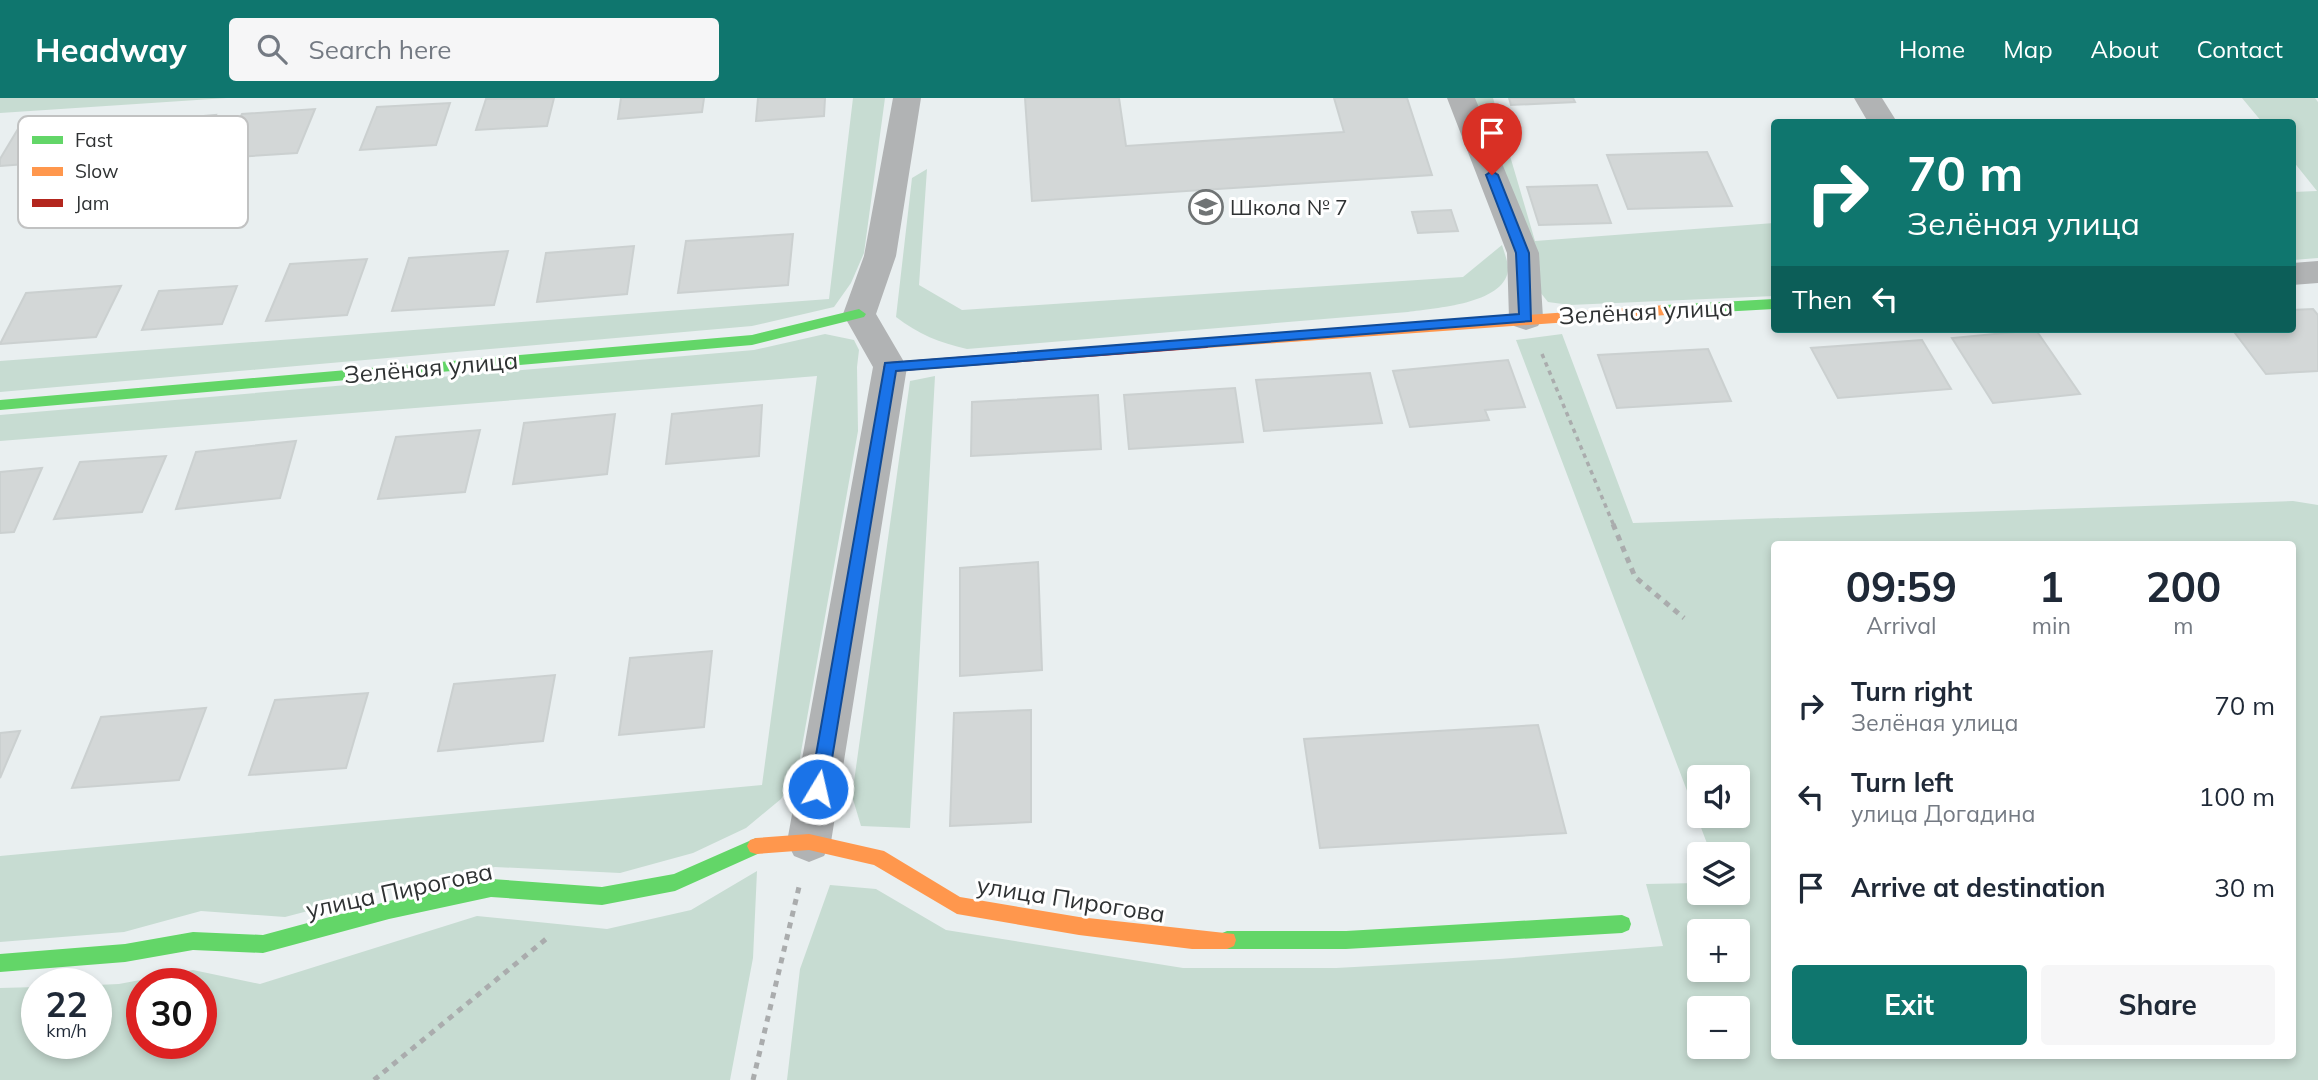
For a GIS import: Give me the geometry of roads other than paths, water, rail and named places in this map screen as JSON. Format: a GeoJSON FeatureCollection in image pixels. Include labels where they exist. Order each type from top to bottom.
{"type":"FeatureCollection","features":[{"type":"Feature","properties":{"kind":"street"},"geometry":{"type":"LineString","coordinates":[[810,842],[890,367],[859,314],[880,256],[908,98]]}},
{"type":"Feature","properties":{"kind":"street"},"geometry":{"type":"LineString","coordinates":[[1461,98],[1523,253],[1526,318]]}},
{"type":"Feature","properties":{"kind":"street"},"geometry":{"type":"LineString","coordinates":[[1868,98],[1880,119]]}},
{"type":"Feature","properties":{"kind":"street"},"geometry":{"type":"LineString","coordinates":[[2296,274],[2318,272]]}},
{"type":"Feature","properties":{"kind":"street","name":"Зелёная улица"},"geometry":{"type":"LineString","coordinates":[[890,367],[1526,318],[1771,304]]}},
{"type":"Feature","properties":{"kind":"street","name":"Зелёная улица"},"geometry":{"type":"LineString","coordinates":[[0,405],[752,340],[859,314]]}},
{"type":"Feature","properties":{"kind":"street","name":"улица Пирогова"},"geometry":{"type":"LineString","coordinates":[[0,963],[125,953],[193,941],[263,944],[389,910],[491,888],[602,896],[675,882],[761,844],[810,842],[878,857],[957,905],[1079,926],[1192,940],[1346,940],[1622,923]]}},
{"type":"Feature","properties":{"kind":"place","name":"Школа № 7"},"geometry":{"type":"Point","coordinates":[1206,207]}}]}
